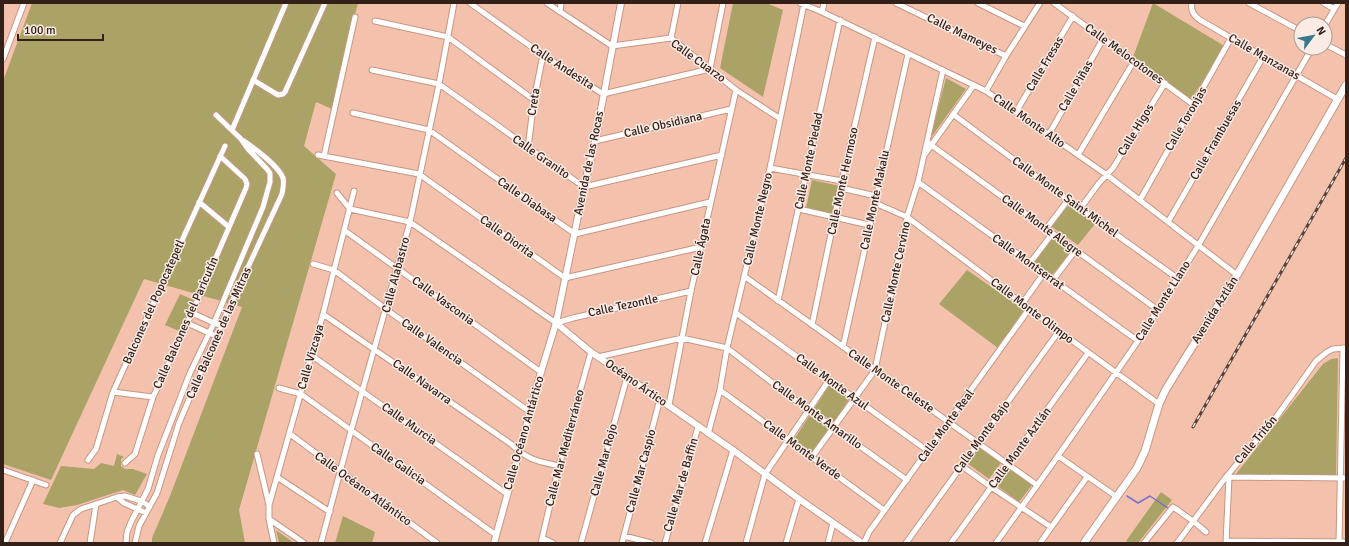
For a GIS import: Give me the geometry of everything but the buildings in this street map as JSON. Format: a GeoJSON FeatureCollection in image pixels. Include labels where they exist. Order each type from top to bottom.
{"type":"FeatureCollection","features":[{"type":"Feature","properties":{"kind":"main road","name":"Avenida Aztlán"},"geometry":{"type":"LineString","coordinates":[[1086,543],[1090,535],[1132,477],[1142,460],[1159,404],[1170,382],[1237,275],[1346,85]]}},
{"type":"Feature","properties":{"kind":"street"},"geometry":{"type":"LineString","coordinates":[[3,59],[24,3]]}},
{"type":"Feature","properties":{"kind":"street"},"geometry":{"type":"LineString","coordinates":[[232,130],[286,3]]}},
{"type":"Feature","properties":{"kind":"street"},"geometry":{"type":"LineString","coordinates":[[253,80],[278,95],[285,92],[325,3]]}},
{"type":"Feature","properties":{"kind":"street","name":"Calle Alabastro"},"geometry":{"type":"LineString","coordinates":[[321,543],[410,222],[419,174],[430,130],[454,3]]}},
{"type":"Feature","properties":{"kind":"street","name":"Calle Andesita"},"geometry":{"type":"LineString","coordinates":[[470,3],[543,55],[603,94],[710,69]]}},
{"type":"Feature","properties":{"kind":"street"},"geometry":{"type":"LineString","coordinates":[[547,3],[612,46]]}},
{"type":"Feature","properties":{"kind":"street"},"geometry":{"type":"LineString","coordinates":[[560,12],[561,3]]}},
{"type":"Feature","properties":{"kind":"street","name":"Avenida de las Rocas"},"geometry":{"type":"LineString","coordinates":[[556,323],[595,141],[621,3]]}},
{"type":"Feature","properties":{"kind":"street"},"geometry":{"type":"LineString","coordinates":[[672,38],[678,3]]}},
{"type":"Feature","properties":{"kind":"street"},"geometry":{"type":"LineString","coordinates":[[710,69],[723,3]]}},
{"type":"Feature","properties":{"kind":"street"},"geometry":{"type":"LineString","coordinates":[[822,12],[824,3]]}},
{"type":"Feature","properties":{"kind":"street","name":"Calle Mameyes"},"geometry":{"type":"LineString","coordinates":[[896,3],[1006,56]]}},
{"type":"Feature","properties":{"kind":"street"},"geometry":{"type":"LineString","coordinates":[[978,3],[1024,26]]}},
{"type":"Feature","properties":{"kind":"street"},"geometry":{"type":"LineString","coordinates":[[986,91],[1024,26],[1040,3]]}},
{"type":"Feature","properties":{"kind":"street","name":"Calle Melocotones"},"geometry":{"type":"LineString","coordinates":[[1054,3],[1194,106]]}},
{"type":"Feature","properties":{"kind":"street","name":"Calle Manzanas"},"geometry":{"type":"LineString","coordinates":[[1192,3],[1192,12],[1200,20],[1295,76],[1338,99]]}},
{"type":"Feature","properties":{"kind":"street"},"geometry":{"type":"LineString","coordinates":[[1249,3],[1293,27]]}},
{"type":"Feature","properties":{"kind":"street"},"geometry":{"type":"LineString","coordinates":[[1324,3],[1334,9]]}},
{"type":"Feature","properties":{"kind":"street"},"geometry":{"type":"LineString","coordinates":[[1330,16],[1338,3]]}},
{"type":"Feature","properties":{"kind":"street","name":"Calle Monte Alto"},"geometry":{"type":"LineString","coordinates":[[802,4],[840,20],[986,91],[1049,134],[1140,200],[1237,275]]}},
{"type":"Feature","properties":{"kind":"street","name":"Calle Monte Negro"},"geometry":{"type":"LineString","coordinates":[[708,434],[720,390],[727,348],[770,168],[802,4]]}},
{"type":"Feature","properties":{"kind":"street","name":"Calle Fresas"},"geometry":{"type":"LineString","coordinates":[[1016,112],[1073,16]]}},
{"type":"Feature","properties":{"kind":"street"},"geometry":{"type":"LineString","coordinates":[[324,156],[355,17]]}},
{"type":"Feature","properties":{"kind":"street","name":"Calle Monte Piedad"},"geometry":{"type":"LineString","coordinates":[[778,301],[840,20]]}},
{"type":"Feature","properties":{"kind":"street"},"geometry":{"type":"LineString","coordinates":[[375,21],[448,37],[534,100]]}},
{"type":"Feature","properties":{"kind":"street","name":"Calle Monte Hermoso"},"geometry":{"type":"LineString","coordinates":[[812,325],[842,181],[875,37]]}},
{"type":"Feature","properties":{"kind":"street","name":"Calle Cuarzo"},"geometry":{"type":"LineString","coordinates":[[612,46],[672,38],[736,90],[780,118]]}},
{"type":"Feature","properties":{"kind":"street","name":"Calle Piñas"},"geometry":{"type":"LineString","coordinates":[[1049,134],[1103,38]]}},
{"type":"Feature","properties":{"kind":"street","name":"Calle Toronjas"},"geometry":{"type":"LineString","coordinates":[[1140,200],[1231,38]]}},
{"type":"Feature","properties":{"kind":"street"},"geometry":{"type":"LineString","coordinates":[[1333,48],[1346,55]]}},
{"type":"Feature","properties":{"kind":"street","name":"Calle Monte Makalu"},"geometry":{"type":"LineString","coordinates":[[843,347],[908,54]]}},
{"type":"Feature","properties":{"kind":"street","name":"Creta"},"geometry":{"type":"LineString","coordinates":[[528,148],[534,100],[543,55]]}},
{"type":"Feature","properties":{"kind":"street","name":"Calle Monte Llano"},"geometry":{"type":"LineString","coordinates":[[996,543],[1117,373],[1158,310],[1198,246],[1307,56]]}},
{"type":"Feature","properties":{"kind":"street","name":"Calle Frambuesas"},"geometry":{"type":"LineString","coordinates":[[1168,222],[1263,57]]}},
{"type":"Feature","properties":{"kind":"street"},"geometry":{"type":"LineString","coordinates":[[1078,155],[1134,61]]}},
{"type":"Feature","properties":{"kind":"street","name":"Calle Granito"},"geometry":{"type":"LineString","coordinates":[[372,70],[439,84],[584,187]]}},
{"type":"Feature","properties":{"kind":"street","name":"Calle Monte Cervino"},"geometry":{"type":"LineString","coordinates":[[812,458],[833,426],[875,370],[942,70]]}},
{"type":"Feature","properties":{"kind":"street","name":"Calle Higos"},"geometry":{"type":"LineString","coordinates":[[1107,176],[1164,83]]}},
{"type":"Feature","properties":{"kind":"street"},"geometry":{"type":"LineString","coordinates":[[924,156],[974,85]]}},
{"type":"Feature","properties":{"kind":"street","name":"Calle Ágata"},"geometry":{"type":"LineString","coordinates":[[669,405],[691,291],[736,90]]}},
{"type":"Feature","properties":{"kind":"street","name":"Calle Obsidiana"},"geometry":{"type":"LineString","coordinates":[[595,141],[731,109]]}},
{"type":"Feature","properties":{"kind":"street","name":"Calle Diabasa"},"geometry":{"type":"LineString","coordinates":[[353,113],[430,130],[575,234]]}},
{"type":"Feature","properties":{"kind":"street","name":"Calle Balcones de las Mitras"},"geometry":{"type":"LineString","coordinates":[[126,543],[127,532],[137,508],[148,489],[158,455],[190,373],[214,323],[265,202],[270,182],[270,173],[267,169],[248,149],[241,139],[216,115]]}},
{"type":"Feature","properties":{"kind":"street","name":"Calle Monte Saint Michel"},"geometry":{"type":"LineString","coordinates":[[954,115],[1080,209],[1177,278]]}},
{"type":"Feature","properties":{"kind":"street","name":"Calle Balcones de las Mitras"},"geometry":{"type":"LineString","coordinates":[[135,543],[139,526],[157,493],[179,423],[216,336],[279,202],[283,189],[283,178],[275,167],[252,146],[241,139]]}},
{"type":"Feature","properties":{"kind":"street","name":"Calle Monte Alegre"},"geometry":{"type":"LineString","coordinates":[[927,142],[1158,310]]}},
{"type":"Feature","properties":{"kind":"street","name":"Balcones del Popocatepetl"},"geometry":{"type":"LineString","coordinates":[[88,460],[96,450],[113,392],[224,146]]}},
{"type":"Feature","properties":{"kind":"street","name":"Calle Diorita"},"geometry":{"type":"LineString","coordinates":[[318,155],[419,174],[565,278]]}},
{"type":"Feature","properties":{"kind":"street"},"geometry":{"type":"LineString","coordinates":[[584,187],[722,155]]}},
{"type":"Feature","properties":{"kind":"street","name":"Calle Balcones del Paricutín"},"geometry":{"type":"LineString","coordinates":[[125,463],[135,454],[153,397],[192,313],[246,188],[247,182],[220,156]]}},
{"type":"Feature","properties":{"kind":"street"},"geometry":{"type":"LineString","coordinates":[[770,168],[842,181]]}},
{"type":"Feature","properties":{"kind":"street"},"geometry":{"type":"LineString","coordinates":[[1080,209],[1099,183],[1107,176]]}},
{"type":"Feature","properties":{"kind":"street","name":"Calle Montserrat"},"geometry":{"type":"LineString","coordinates":[[918,182],[1138,341]]}},
{"type":"Feature","properties":{"kind":"street"},"geometry":{"type":"LineString","coordinates":[[841,188],[876,196]]}},
{"type":"Feature","properties":{"kind":"street","name":"Calle Vizcaya"},"geometry":{"type":"LineString","coordinates":[[269,505],[323,314],[354,191]]}},
{"type":"Feature","properties":{"kind":"street"},"geometry":{"type":"LineString","coordinates":[[337,193],[350,209],[410,222]]}},
{"type":"Feature","properties":{"kind":"street"},"geometry":{"type":"LineString","coordinates":[[1046,229],[1068,200]]}},
{"type":"Feature","properties":{"kind":"street"},"geometry":{"type":"LineString","coordinates":[[199,202],[229,227]]}},
{"type":"Feature","properties":{"kind":"street"},"geometry":{"type":"LineString","coordinates":[[575,234],[710,202]]}},
{"type":"Feature","properties":{"kind":"street","name":"Calle Monte Olimpo"},"geometry":{"type":"LineString","coordinates":[[874,203],[908,217],[1022,304],[1159,404]]}},
{"type":"Feature","properties":{"kind":"street"},"geometry":{"type":"LineString","coordinates":[[799,209],[870,226]]}},
{"type":"Feature","properties":{"kind":"street","name":"Océano Ártico"},"geometry":{"type":"LineString","coordinates":[[410,222],[556,323],[591,352],[669,405],[799,499],[863,543]]}},
{"type":"Feature","properties":{"kind":"street","name":"Calle Vasconia"},"geometry":{"type":"LineString","coordinates":[[344,230],[541,372]]}},
{"type":"Feature","properties":{"kind":"street"},"geometry":{"type":"LineString","coordinates":[[1030,263],[1052,234]]}},
{"type":"Feature","properties":{"kind":"street"},"geometry":{"type":"LineString","coordinates":[[565,278],[701,247]]}},
{"type":"Feature","properties":{"kind":"street"},"geometry":{"type":"LineString","coordinates":[[1053,280],[1075,251]]}},
{"type":"Feature","properties":{"kind":"street"},"geometry":{"type":"LineString","coordinates":[[313,264],[334,270]]}},
{"type":"Feature","properties":{"kind":"street","name":"Calle Valencia"},"geometry":{"type":"LineString","coordinates":[[334,270],[386,310],[530,412]]}},
{"type":"Feature","properties":{"kind":"street"},"geometry":{"type":"LineString","coordinates":[[1022,304],[1044,273]]}},
{"type":"Feature","properties":{"kind":"street","name":"Calle Monte Celeste"},"geometry":{"type":"LineString","coordinates":[[744,276],[1037,485]]}},
{"type":"Feature","properties":{"kind":"street","name":"Calle Tezontle"},"geometry":{"type":"LineString","coordinates":[[556,323],[691,291]]}},
{"type":"Feature","properties":{"kind":"street","name":"Calle Monte Real"},"geometry":{"type":"LineString","coordinates":[[863,543],[884,510],[1029,309]]}},
{"type":"Feature","properties":{"kind":"street"},"geometry":{"type":"LineString","coordinates":[[192,313],[221,326]]}},
{"type":"Feature","properties":{"kind":"street","name":"Calle Monte Azul"},"geometry":{"type":"LineString","coordinates":[[736,313],[928,451]]}},
{"type":"Feature","properties":{"kind":"street","name":"Calle Navarra"},"geometry":{"type":"LineString","coordinates":[[323,314],[511,444],[519,452],[531,459],[559,466]]}},
{"type":"Feature","properties":{"kind":"street","name":"Calle Océano Antártico"},"geometry":{"type":"LineString","coordinates":[[494,543],[556,323]]}},
{"type":"Feature","properties":{"kind":"street"},"geometry":{"type":"LineString","coordinates":[[187,324],[216,336]]}},
{"type":"Feature","properties":{"kind":"street","name":"Calle Monte Bajo"},"geometry":{"type":"LineString","coordinates":[[906,543],[1059,331]]}},
{"type":"Feature","properties":{"kind":"street"},"geometry":{"type":"LineString","coordinates":[[598,356],[682,338],[727,348]]}},
{"type":"Feature","properties":{"kind":"street","name":"Calle Monte Amarillo"},"geometry":{"type":"LineString","coordinates":[[727,348],[809,410],[907,480]]}},
{"type":"Feature","properties":{"kind":"street"},"geometry":{"type":"LineString","coordinates":[[1339,543],[1340,478],[1344,415],[1344,348]]}},
{"type":"Feature","properties":{"kind":"street","name":"Calle Tritón"},"geometry":{"type":"LineString","coordinates":[[1177,543],[1277,416],[1316,361],[1333,349],[1344,348]]}},
{"type":"Feature","properties":{"kind":"street","name":"Calle Mar Mediterráneo"},"geometry":{"type":"LineString","coordinates":[[542,540],[559,466],[591,352]]}},
{"type":"Feature","properties":{"kind":"street","name":"Calle Monte Aztlán"},"geometry":{"type":"LineString","coordinates":[[951,543],[1088,353]]}},
{"type":"Feature","properties":{"kind":"street","name":"Calle Murcia"},"geometry":{"type":"LineString","coordinates":[[311,355],[507,494]]}},
{"type":"Feature","properties":{"kind":"street"},"geometry":{"type":"LineString","coordinates":[[190,373],[199,377]]}},
{"type":"Feature","properties":{"kind":"street","name":"Calle Mar Rojo"},"geometry":{"type":"LineString","coordinates":[[581,543],[627,377]]}},
{"type":"Feature","properties":{"kind":"street"},"geometry":{"type":"LineString","coordinates":[[746,543],[765,474],[829,380]]}},
{"type":"Feature","properties":{"kind":"street"},"geometry":{"type":"LineString","coordinates":[[279,388],[300,394]]}},
{"type":"Feature","properties":{"kind":"street","name":"Calle Monte Verde"},"geometry":{"type":"LineString","coordinates":[[720,390],[884,510]]}},
{"type":"Feature","properties":{"kind":"street"},"geometry":{"type":"LineString","coordinates":[[113,392],[153,397]]}},
{"type":"Feature","properties":{"kind":"street","name":"Calle Galicia"},"geometry":{"type":"LineString","coordinates":[[300,394],[496,535]]}},
{"type":"Feature","properties":{"kind":"street","name":"Calle Mar Caspio"},"geometry":{"type":"LineString","coordinates":[[622,543],[660,399]]}},
{"type":"Feature","properties":{"kind":"street","name":"Calle Mar de Baffin"},"geometry":{"type":"LineString","coordinates":[[665,543],[698,427]]}},
{"type":"Feature","properties":{"kind":"street","name":"Calle Océano Atlántico"},"geometry":{"type":"LineString","coordinates":[[290,434],[437,543]]}},
{"type":"Feature","properties":{"kind":"street"},"geometry":{"type":"LineString","coordinates":[[705,543],[733,450]]}},
{"type":"Feature","properties":{"kind":"street"},"geometry":{"type":"LineString","coordinates":[[257,454],[269,505],[269,519],[274,543]]}},
{"type":"Feature","properties":{"kind":"street"},"geometry":{"type":"LineString","coordinates":[[1058,456],[1118,497]]}},
{"type":"Feature","properties":{"kind":"street"},"geometry":{"type":"LineString","coordinates":[[962,466],[1051,527]]}},
{"type":"Feature","properties":{"kind":"street"},"geometry":{"type":"LineString","coordinates":[[3,470],[46,484]]}},
{"type":"Feature","properties":{"kind":"street"},"geometry":{"type":"LineString","coordinates":[[277,477],[330,512]]}},
{"type":"Feature","properties":{"kind":"street"},"geometry":{"type":"LineString","coordinates":[[1040,543],[1087,477]]}},
{"type":"Feature","properties":{"kind":"street"},"geometry":{"type":"LineString","coordinates":[[1346,478],[1228,477],[1226,542],[1346,542]]}},
{"type":"Feature","properties":{"kind":"street"},"geometry":{"type":"LineString","coordinates":[[5,543],[33,480]]}},
{"type":"Feature","properties":{"kind":"street"},"geometry":{"type":"LineString","coordinates":[[148,489],[157,493]]}},
{"type":"Feature","properties":{"kind":"street"},"geometry":{"type":"LineString","coordinates":[[60,543],[73,515],[80,509],[117,497],[125,496],[141,501],[149,506]]}},
{"type":"Feature","properties":{"kind":"street"},"geometry":{"type":"LineString","coordinates":[[117,497],[124,503],[146,513]]}},
{"type":"Feature","properties":{"kind":"street"},"geometry":{"type":"LineString","coordinates":[[786,543],[799,499]]}},
{"type":"Feature","properties":{"kind":"street"},"geometry":{"type":"LineString","coordinates":[[90,543],[96,504]]}},
{"type":"Feature","properties":{"kind":"street"},"geometry":{"type":"LineString","coordinates":[[1144,543],[1173,507],[1206,532]]}},
{"type":"Feature","properties":{"kind":"street"},"geometry":{"type":"LineString","coordinates":[[269,519],[304,543]]}},
{"type":"Feature","properties":{"kind":"street"},"geometry":{"type":"LineString","coordinates":[[828,543],[833,523]]}},
{"type":"Feature","properties":{"kind":"street"},"geometry":{"type":"LineString","coordinates":[[624,536],[651,543]]}},
{"type":"Feature","properties":{"kind":"street"},"geometry":{"type":"LineString","coordinates":[[542,540],[553,543]]}},
{"type":"Feature","properties":{"kind":"shaded area"},"geometry":{"type":"Polygon","coordinates":[[[32,3],[358,3],[332,109],[316,102],[304,146],[336,174],[239,510],[245,543],[152,543],[152,538],[170,496],[242,307],[144,279],[51,480],[3,464],[3,81],[32,3]]]}},
{"type":"Feature","properties":{"kind":"shaded area"},"geometry":{"type":"Polygon","coordinates":[[[733,3],[766,3],[783,10],[763,97],[720,68],[733,3]]]}},
{"type":"Feature","properties":{"kind":"shaded area"},"geometry":{"type":"Polygon","coordinates":[[[1153,3],[1226,47],[1191,99],[1133,57],[1153,3]]]}},
{"type":"Feature","properties":{"kind":"shaded area"},"geometry":{"type":"Polygon","coordinates":[[[946,78],[966,89],[930,139],[946,78]]]}},
{"type":"Feature","properties":{"kind":"shaded area"},"geometry":{"type":"Polygon","coordinates":[[[812,180],[840,186],[834,214],[806,208],[812,180]]]}},
{"type":"Feature","properties":{"kind":"shaded area"},"geometry":{"type":"Polygon","coordinates":[[[1069,204],[1095,224],[1078,245],[1052,227],[1069,204]]]}},
{"type":"Feature","properties":{"kind":"shaded area"},"geometry":{"type":"Polygon","coordinates":[[[1052,238],[1071,252],[1052,275],[1034,262],[1052,238]]]}},
{"type":"Feature","properties":{"kind":"shaded area"},"geometry":{"type":"Polygon","coordinates":[[[967,270],[1024,310],[998,348],[939,304],[967,270]]]}},
{"type":"Feature","properties":{"kind":"shaded area"},"geometry":{"type":"Polygon","coordinates":[[[180,294],[194,300],[179,331],[165,325],[180,294]]]}},
{"type":"Feature","properties":{"kind":"shaded area"},"geometry":{"type":"Polygon","coordinates":[[[1338,358],[1336,476],[1236,474],[1323,364],[1331,359],[1338,358]]]}},
{"type":"Feature","properties":{"kind":"shaded area"},"geometry":{"type":"Polygon","coordinates":[[[830,384],[850,398],[834,422],[814,409],[830,384]]]}},
{"type":"Feature","properties":{"kind":"shaded area"},"geometry":{"type":"Polygon","coordinates":[[[810,415],[830,430],[813,454],[793,441],[810,415]]]}},
{"type":"Feature","properties":{"kind":"shaded area"},"geometry":{"type":"Polygon","coordinates":[[[979,447],[1001,463],[989,479],[967,463],[979,447]]]}},
{"type":"Feature","properties":{"kind":"shaded area"},"geometry":{"type":"Polygon","coordinates":[[[117,454],[124,457],[121,459],[121,466],[125,469],[133,469],[147,474],[135,495],[123,490],[77,505],[59,508],[43,504],[61,466],[94,469],[101,463],[114,466],[117,454]]]}},
{"type":"Feature","properties":{"kind":"shaded area"},"geometry":{"type":"Polygon","coordinates":[[[1009,468],[1032,485],[1019,502],[996,485],[1009,468]]]}},
{"type":"Feature","properties":{"kind":"shaded area"},"geometry":{"type":"Polygon","coordinates":[[[1161,492],[1172,500],[1138,543],[1129,543],[1126,541],[1161,492]]]}},
{"type":"Feature","properties":{"kind":"shaded area"},"geometry":{"type":"Polygon","coordinates":[[[343,516],[375,532],[372,543],[335,543],[343,516]]]}},
{"type":"Feature","properties":{"kind":"shaded area"},"geometry":{"type":"Polygon","coordinates":[[[276,530],[294,543],[279,543],[276,530]]]}},
{"type":"Feature","properties":{"kind":"waterway"},"geometry":{"type":"LineString","coordinates":[[1127,496],[1138,503],[1150,496],[1168,508]]}},
{"type":"Feature","properties":{"kind":"railway"},"geometry":{"type":"LineString","coordinates":[[1193,427],[1346,158]]}}]}
